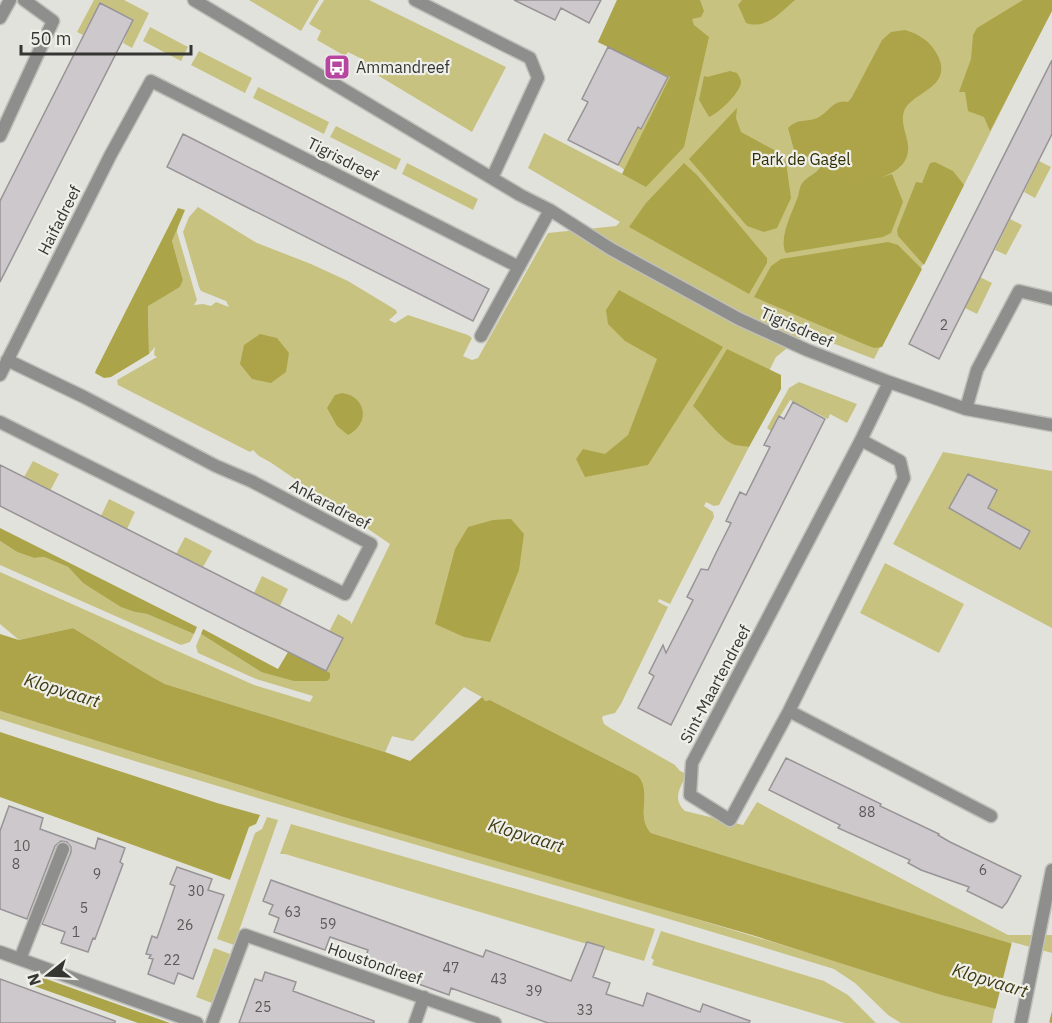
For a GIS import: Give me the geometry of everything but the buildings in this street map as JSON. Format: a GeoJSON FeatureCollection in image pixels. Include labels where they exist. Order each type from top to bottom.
{"type":"FeatureCollection","features":[{"type":"Feature","properties":{"kind":"street"},"geometry":{"type":"LineString","coordinates":[[0,18],[10,0]]}},
{"type":"Feature","properties":{"kind":"street"},"geometry":{"type":"LineString","coordinates":[[0,136],[53,21],[24,0]]}},
{"type":"Feature","properties":{"kind":"street","name":"Tigrisdreef"},"geometry":{"type":"LineString","coordinates":[[196,0],[550,210],[611,249],[739,319],[807,350],[966,409],[1052,425]]}},
{"type":"Feature","properties":{"kind":"street"},"geometry":{"type":"LineString","coordinates":[[415,0],[530,58],[538,78],[492,177]]}},
{"type":"Feature","properties":{"kind":"street","name":"Tigrisdreef"},"geometry":{"type":"LineString","coordinates":[[151,81],[519,267]]}},
{"type":"Feature","properties":{"kind":"street","name":"Haifadreef"},"geometry":{"type":"LineString","coordinates":[[0,375],[110,156],[151,81]]}},
{"type":"Feature","properties":{"kind":"street"},"geometry":{"type":"LineString","coordinates":[[481,336],[550,210]]}},
{"type":"Feature","properties":{"kind":"street"},"geometry":{"type":"LineString","coordinates":[[966,409],[977,370],[1019,291],[1052,299]]}},
{"type":"Feature","properties":{"kind":"street","name":"Ankaradreef"},"geometry":{"type":"LineString","coordinates":[[0,422],[345,594],[372,544],[7,360]]}},
{"type":"Feature","properties":{"kind":"street","name":"Sint-Maartendreef"},"geometry":{"type":"LineString","coordinates":[[861,440],[900,461],[904,478],[789,711],[730,820],[690,795],[692,763],[889,382]]}},
{"type":"Feature","properties":{"kind":"street"},"geometry":{"type":"LineString","coordinates":[[789,711],[991,816]]}},
{"type":"Feature","properties":{"kind":"street"},"geometry":{"type":"LineString","coordinates":[[20,959],[63,849]]}},
{"type":"Feature","properties":{"kind":"street"},"geometry":{"type":"LineString","coordinates":[[1021,1021],[1052,870]]}},
{"type":"Feature","properties":{"kind":"street","name":"Houstondreef"},"geometry":{"type":"LineString","coordinates":[[212,1023],[244,934],[495,1023]]}},
{"type":"Feature","properties":{"kind":"street"},"geometry":{"type":"LineString","coordinates":[[0,952],[197,1023]]}},
{"type":"Feature","properties":{"kind":"street"},"geometry":{"type":"LineString","coordinates":[[415,1023],[424,997]]}},
{"type":"Feature","properties":{"kind":"green space"},"geometry":{"type":"Polygon","coordinates":[[[94,0],[124,0],[149,13],[132,48],[123,43],[133,19],[100,3],[83,35],[77,32],[94,0]]]}},
{"type":"Feature","properties":{"kind":"green space"},"geometry":{"type":"Polygon","coordinates":[[[249,0],[319,0],[301,31],[249,0]]]}},
{"type":"Feature","properties":{"kind":"green space"},"geometry":{"type":"Polygon","coordinates":[[[324,0],[369,0],[506,67],[472,132],[359,64],[362,59],[348,52],[345,56],[317,40],[321,31],[309,24],[324,0]]]}},
{"type":"Feature","properties":{"kind":"green space","name":"Park de Gagel"},"geometry":{"type":"Polygon","coordinates":[[[617,0],[1052,0],[1047,19],[874,359],[806,333],[776,357],[733,444],[749,447],[719,505],[714,506],[706,502],[704,506],[713,512],[714,517],[670,604],[659,599],[658,602],[668,607],[621,704],[615,713],[602,718],[604,724],[610,728],[687,774],[678,793],[679,802],[685,811],[743,825],[757,802],[1008,935],[1052,935],[1052,956],[651,833],[644,820],[643,791],[637,775],[490,700],[485,701],[464,687],[413,741],[385,752],[165,684],[73,628],[19,640],[0,624],[0,572],[254,685],[310,702],[313,696],[256,679],[198,653],[196,646],[201,634],[261,672],[321,681],[343,638],[329,632],[338,614],[351,622],[351,625],[390,544],[253,450],[250,452],[118,385],[117,380],[157,357],[154,355],[155,347],[149,354],[148,305],[180,287],[183,280],[172,241],[178,225],[177,232],[197,300],[194,305],[211,306],[216,302],[229,307],[226,301],[201,291],[199,287],[183,232],[189,217],[198,207],[257,243],[348,281],[396,310],[397,313],[389,320],[395,323],[408,315],[468,335],[472,338],[463,356],[472,360],[478,358],[548,233],[616,226],[620,222],[528,168],[544,133],[642,184],[618,165],[638,127],[642,129],[668,77],[598,42],[617,0]]]}},
{"type":"Feature","properties":{"kind":"green space"},"geometry":{"type":"Polygon","coordinates":[[[150,27],[188,47],[181,61],[143,41],[150,27]]]}},
{"type":"Feature","properties":{"kind":"green space"},"geometry":{"type":"Polygon","coordinates":[[[199,51],[252,78],[245,93],[191,65],[199,51]]]}},
{"type":"Feature","properties":{"kind":"green space"},"geometry":{"type":"Polygon","coordinates":[[[258,87],[329,122],[324,134],[253,98],[258,87]]]}},
{"type":"Feature","properties":{"kind":"green space"},"geometry":{"type":"Polygon","coordinates":[[[336,126],[401,159],[396,170],[330,137],[336,126]]]}},
{"type":"Feature","properties":{"kind":"green space"},"geometry":{"type":"Polygon","coordinates":[[[1039,161],[1051,167],[1035,198],[1024,192],[1039,161]]]}},
{"type":"Feature","properties":{"kind":"green space"},"geometry":{"type":"Polygon","coordinates":[[[407,163],[478,199],[473,210],[402,174],[407,163]]]}},
{"type":"Feature","properties":{"kind":"green space"},"geometry":{"type":"Polygon","coordinates":[[[1010,219],[1022,225],[1006,255],[995,250],[1010,219]]]}},
{"type":"Feature","properties":{"kind":"green space"},"geometry":{"type":"Polygon","coordinates":[[[980,277],[992,283],[977,314],[965,308],[980,277]]]}},
{"type":"Feature","properties":{"kind":"green space"},"geometry":{"type":"Polygon","coordinates":[[[799,382],[857,404],[847,423],[830,414],[828,419],[790,400],[771,431],[767,428],[789,388],[799,382]]]}},
{"type":"Feature","properties":{"kind":"green space"},"geometry":{"type":"Polygon","coordinates":[[[943,452],[1052,471],[1052,628],[893,544],[943,452]]]}},
{"type":"Feature","properties":{"kind":"green space"},"geometry":{"type":"Polygon","coordinates":[[[33,461],[59,474],[50,491],[24,477],[33,461]]]}},
{"type":"Feature","properties":{"kind":"green space"},"geometry":{"type":"Polygon","coordinates":[[[109,499],[135,512],[127,529],[101,516],[109,499]]]}},
{"type":"Feature","properties":{"kind":"green space"},"geometry":{"type":"Polygon","coordinates":[[[185,537],[212,551],[203,567],[176,554],[185,537]]]}},
{"type":"Feature","properties":{"kind":"green space"},"geometry":{"type":"Polygon","coordinates":[[[0,541],[17,552],[34,558],[44,557],[68,567],[83,583],[135,612],[147,614],[194,634],[190,642],[181,645],[0,565],[0,541]]]}},
{"type":"Feature","properties":{"kind":"green space"},"geometry":{"type":"Polygon","coordinates":[[[885,563],[964,604],[939,653],[860,613],[885,563]]]}},
{"type":"Feature","properties":{"kind":"green space"},"geometry":{"type":"Polygon","coordinates":[[[262,576],[288,589],[280,606],[254,593],[262,576]]]}},
{"type":"Feature","properties":{"kind":"green space"},"geometry":{"type":"Polygon","coordinates":[[[0,711],[340,816],[630,899],[941,995],[995,1008],[992,1023],[901,1023],[888,1015],[855,983],[834,969],[0,719],[0,711]]]}},
{"type":"Feature","properties":{"kind":"green space"},"geometry":{"type":"Polygon","coordinates":[[[267,817],[278,820],[234,945],[217,939],[255,833],[262,829],[267,817]]]}},
{"type":"Feature","properties":{"kind":"green space"},"geometry":{"type":"Polygon","coordinates":[[[291,824],[655,929],[644,961],[280,854],[291,824]]]}},
{"type":"Feature","properties":{"kind":"green space"},"geometry":{"type":"Polygon","coordinates":[[[661,931],[824,981],[848,995],[876,1023],[845,1023],[652,965],[654,960],[651,958],[661,931]]]}},
{"type":"Feature","properties":{"kind":"green space"},"geometry":{"type":"Polygon","coordinates":[[[214,948],[230,954],[212,1003],[196,997],[214,948]]]}},
{"type":"Feature","properties":{"kind":"shaded area"},"geometry":{"type":"Polygon","coordinates":[[[617,0],[700,0],[704,11],[701,17],[692,19],[694,25],[709,37],[684,147],[646,187],[622,174],[670,77],[598,42],[617,0]]]}},
{"type":"Feature","properties":{"kind":"shaded area"},"geometry":{"type":"Polygon","coordinates":[[[742,0],[795,0],[773,19],[753,25],[746,23],[738,5],[742,0]]]}},
{"type":"Feature","properties":{"kind":"shaded area"},"geometry":{"type":"Polygon","coordinates":[[[1023,0],[1052,0],[1052,11],[990,131],[984,117],[968,111],[965,92],[959,92],[971,59],[973,35],[977,28],[1023,0]]]}},
{"type":"Feature","properties":{"kind":"shaded area"},"geometry":{"type":"Polygon","coordinates":[[[730,71],[737,73],[741,81],[740,86],[718,112],[709,117],[699,100],[704,76],[730,71]]]}},
{"type":"Feature","properties":{"kind":"shaded area"},"geometry":{"type":"Polygon","coordinates":[[[737,108],[736,118],[741,132],[776,151],[779,160],[786,162],[791,198],[777,228],[764,232],[747,226],[689,159],[737,108]]]}},
{"type":"Feature","properties":{"kind":"shaded area"},"geometry":{"type":"Polygon","coordinates":[[[935,162],[953,171],[964,185],[924,265],[898,236],[897,230],[916,182],[922,183],[930,163],[935,162]]]}},
{"type":"Feature","properties":{"kind":"shaded area"},"geometry":{"type":"Polygon","coordinates":[[[684,163],[697,175],[767,258],[767,263],[749,294],[629,227],[646,203],[684,163]]]}},
{"type":"Feature","properties":{"kind":"shaded area"},"geometry":{"type":"Polygon","coordinates":[[[821,166],[855,180],[892,174],[903,202],[891,233],[883,237],[786,253],[785,234],[800,187],[821,166]]]}},
{"type":"Feature","properties":{"kind":"shaded area"},"geometry":{"type":"Polygon","coordinates":[[[178,208],[185,210],[172,241],[183,280],[180,287],[148,306],[149,354],[111,377],[104,378],[95,373],[96,370],[178,208]]]}},
{"type":"Feature","properties":{"kind":"shaded area"},"geometry":{"type":"Polygon","coordinates":[[[888,242],[898,245],[922,269],[882,347],[874,348],[754,297],[771,266],[781,259],[888,242]]]}},
{"type":"Feature","properties":{"kind":"shaded area"},"geometry":{"type":"Polygon","coordinates":[[[619,290],[723,347],[648,465],[585,477],[576,459],[583,449],[605,454],[628,435],[657,359],[625,341],[608,324],[606,310],[619,290]]]}},
{"type":"Feature","properties":{"kind":"shaded area"},"geometry":{"type":"Polygon","coordinates":[[[727,349],[781,375],[781,389],[749,447],[735,445],[724,439],[693,406],[727,349]]]}},
{"type":"Feature","properties":{"kind":"shaded area"},"geometry":{"type":"Polygon","coordinates":[[[342,393],[356,399],[363,411],[360,424],[348,435],[337,426],[327,408],[335,395],[342,393]]]}},
{"type":"Feature","properties":{"kind":"shaded area"},"geometry":{"type":"Polygon","coordinates":[[[511,519],[524,534],[519,570],[490,642],[464,637],[435,624],[455,549],[468,527],[493,520],[511,519]]]}},
{"type":"Feature","properties":{"kind":"shaded area"},"geometry":{"type":"Polygon","coordinates":[[[0,528],[197,627],[194,634],[147,614],[121,607],[83,583],[68,567],[44,557],[34,558],[17,552],[0,541],[0,528]]]}},
{"type":"Feature","properties":{"kind":"shaded area"},"geometry":{"type":"Polygon","coordinates":[[[203,629],[278,669],[288,652],[330,673],[330,678],[327,681],[294,681],[261,672],[201,634],[203,629]]]}},
{"type":"Feature","properties":{"kind":"shaded area"},"geometry":{"type":"Polygon","coordinates":[[[0,732],[260,815],[256,824],[249,827],[230,880],[0,797],[0,732]]]}},
{"type":"Feature","properties":{"kind":"shaded area"},"geometry":{"type":"Polygon","coordinates":[[[38,976],[170,1023],[138,1023],[34,986],[38,976]]]}},
{"type":"Feature","properties":{"kind":"water"},"geometry":{"type":"Polygon","coordinates":[[[905,30],[919,36],[934,49],[941,65],[941,74],[937,82],[908,104],[904,111],[903,123],[908,150],[907,156],[898,169],[872,180],[854,181],[833,174],[813,157],[799,156],[794,150],[788,128],[796,122],[811,120],[823,115],[839,102],[848,102],[882,40],[891,32],[905,30]]]}},
{"type":"Feature","properties":{"kind":"water"},"geometry":{"type":"Polygon","coordinates":[[[260,334],[277,338],[289,353],[286,372],[271,383],[252,379],[240,364],[244,345],[260,334]]]}},
{"type":"Feature","properties":{"kind":"water","name":"Klopvaart"},"geometry":{"type":"Polygon","coordinates":[[[73,628],[165,684],[385,752],[392,736],[413,741],[464,687],[485,701],[490,700],[637,775],[644,788],[644,819],[651,833],[1052,956],[1052,1023],[941,995],[752,935],[340,816],[0,711],[0,634],[19,640],[73,628]]]}},
{"type":"Feature","properties":{"kind":"pier"},"geometry":{"type":"Polygon","coordinates":[[[464,687],[482,697],[410,761],[385,752],[392,736],[413,741],[464,687]]]}},
{"type":"Feature","properties":{"kind":"pier"},"geometry":{"type":"Polygon","coordinates":[[[1012,942],[1052,953],[1052,1011],[1049,1023],[995,1011],[1012,942]]]}},
{"type":"Feature","properties":{"kind":"place","name":"Ammandreef"},"geometry":{"type":"Point","coordinates":[337,67]}}]}
